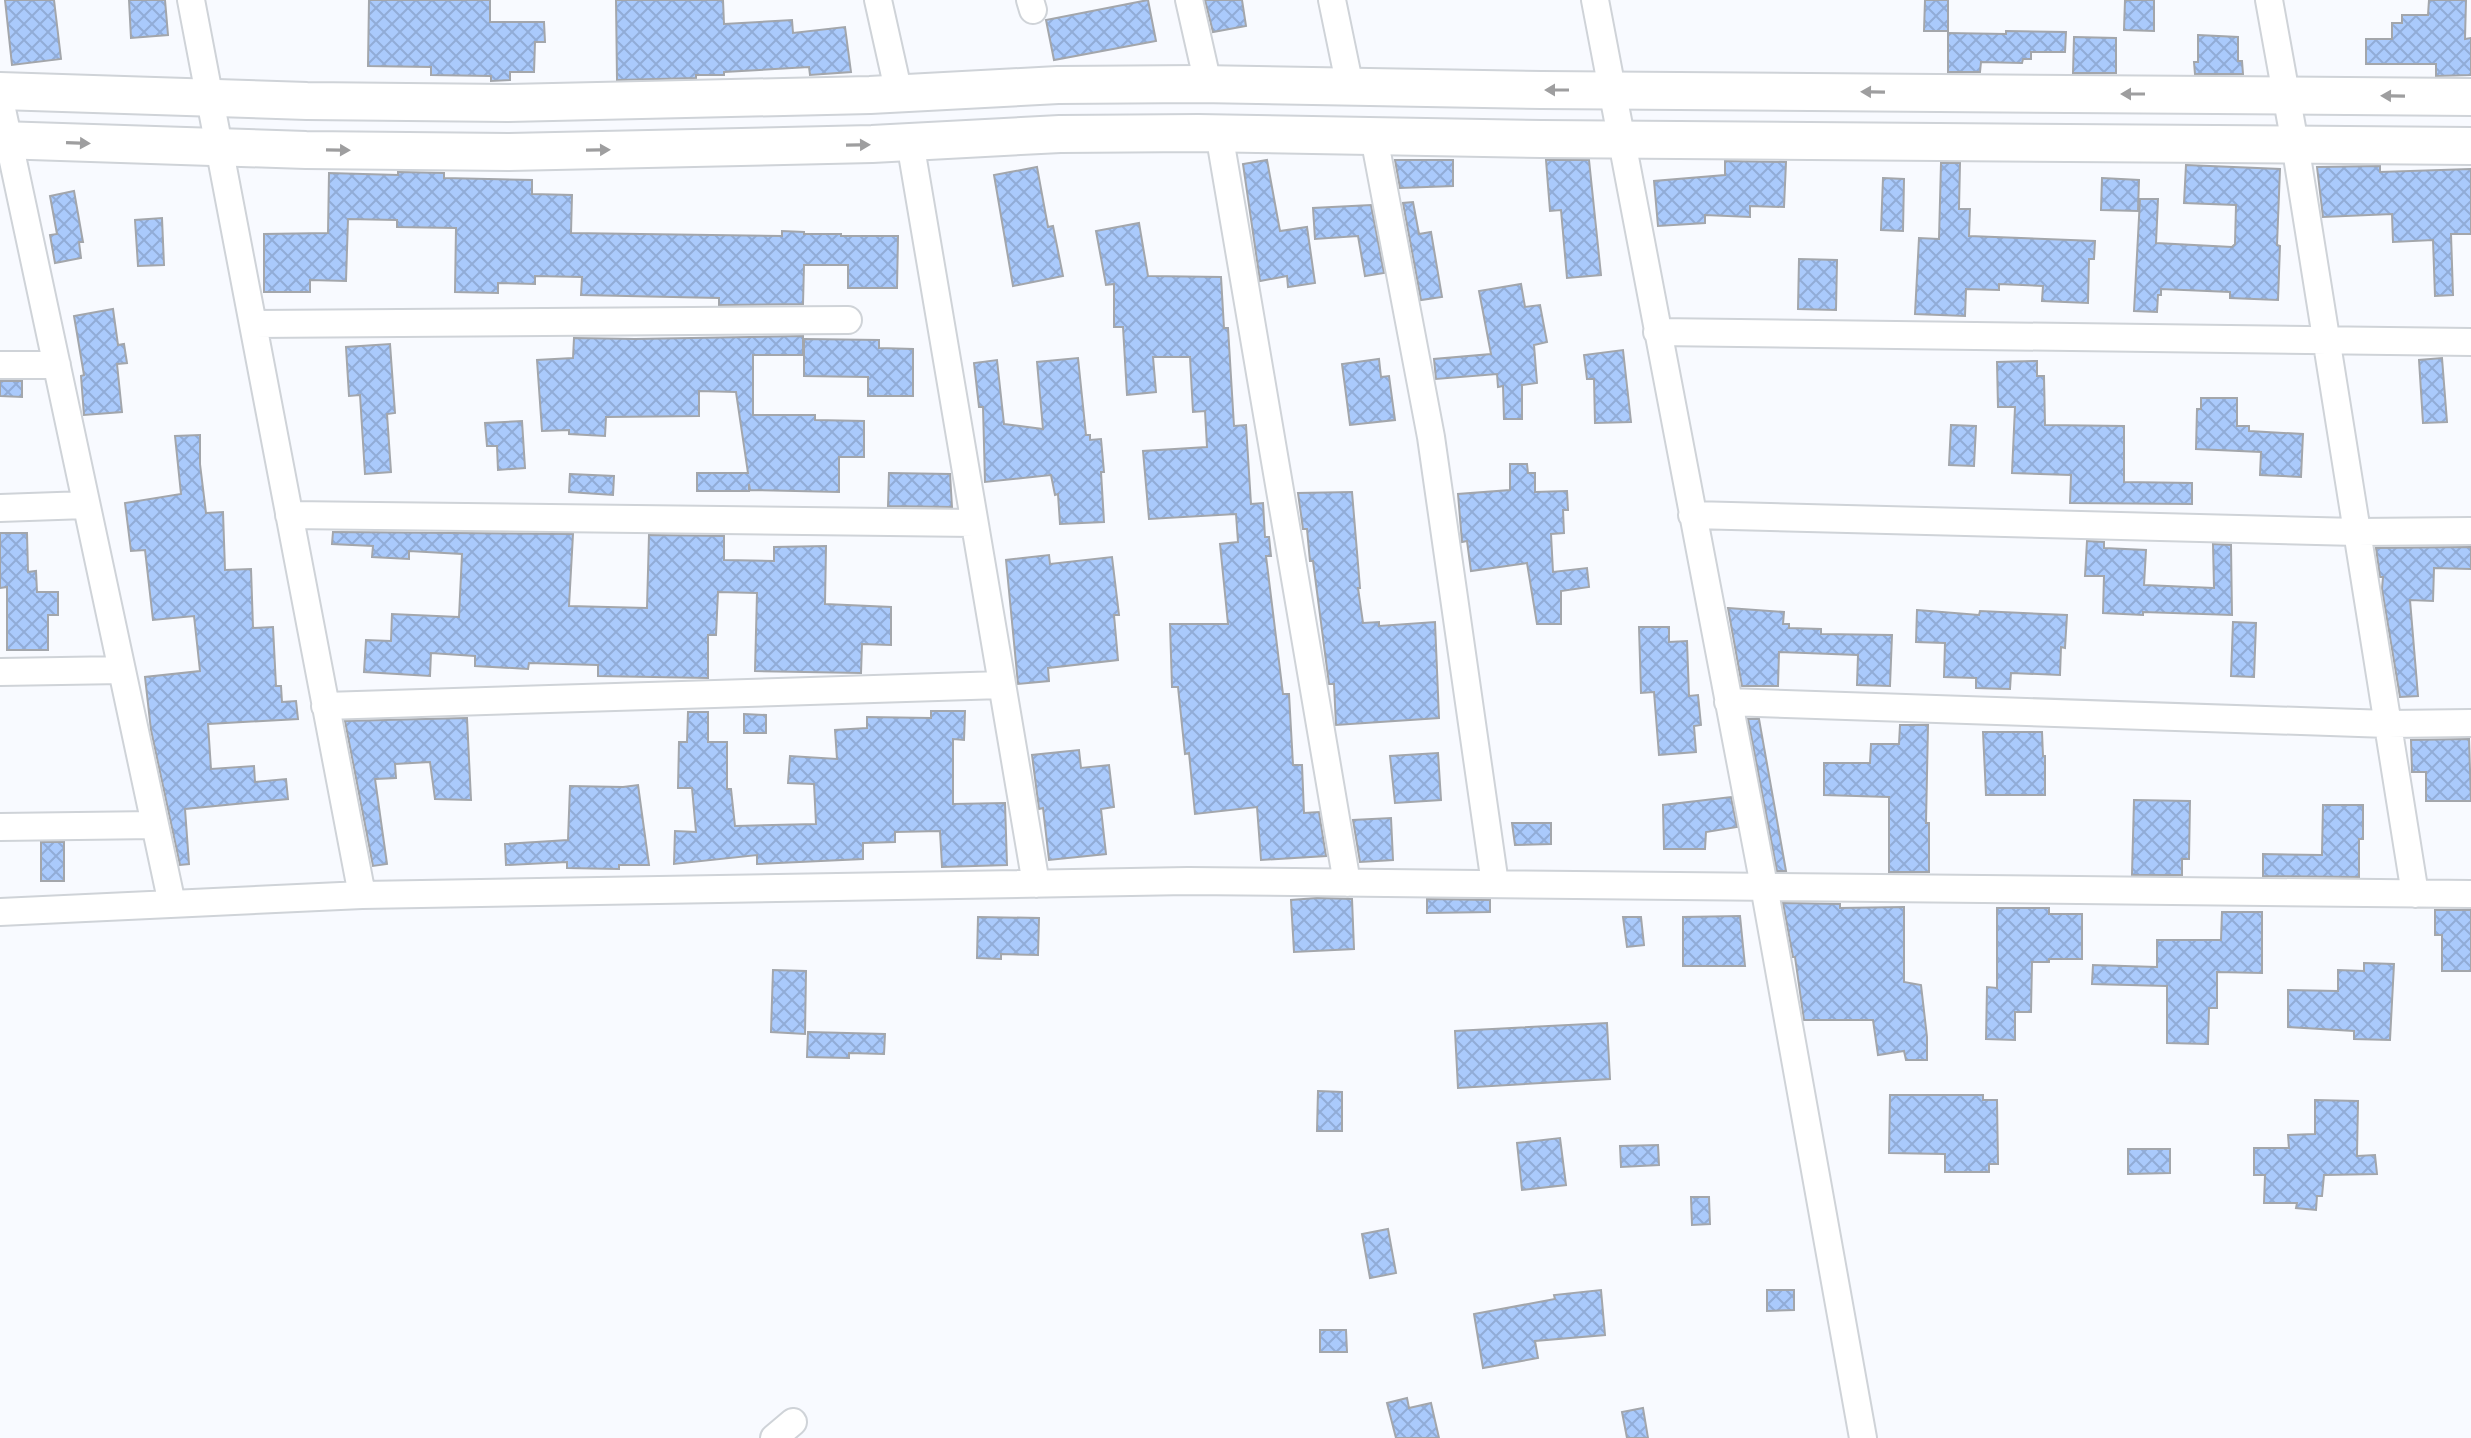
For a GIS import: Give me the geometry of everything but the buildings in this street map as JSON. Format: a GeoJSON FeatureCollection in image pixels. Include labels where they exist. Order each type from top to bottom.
{"type":"FeatureCollection","features":[{"type":"Feature","properties":{"kind":"main road"},"geometry":{"type":"LineString","coordinates":[[0,91],[508,103],[899,94],[1058,85],[1208,84],[2471,97]]}},
{"type":"Feature","properties":{"kind":"main road"},"geometry":{"type":"LineString","coordinates":[[4,141],[509,152],[910,142],[1060,134],[1219,133],[2471,146]]}},
{"type":"Feature","properties":{"kind":"street"},"geometry":{"type":"LineString","coordinates":[[191,0],[362,895]]}},
{"type":"Feature","properties":{"kind":"street"},"geometry":{"type":"LineString","coordinates":[[878,0],[899,94]]}},
{"type":"Feature","properties":{"kind":"street"},"geometry":{"type":"LineString","coordinates":[[1189,0],[1208,84]]}},
{"type":"Feature","properties":{"kind":"street"},"geometry":{"type":"LineString","coordinates":[[1332,0],[1350,87]]}},
{"type":"Feature","properties":{"kind":"street"},"geometry":{"type":"LineString","coordinates":[[1595,0],[1764,886],[1863,1438]]}},
{"type":"Feature","properties":{"kind":"street"},"geometry":{"type":"LineString","coordinates":[[2269,0],[2295,144],[2415,894]]}},
{"type":"Feature","properties":{"kind":"street"},"geometry":{"type":"LineString","coordinates":[[0,100],[10,196],[57,365],[172,904]]}},
{"type":"Feature","properties":{"kind":"street"},"geometry":{"type":"LineString","coordinates":[[1219,133],[1347,883]]}},
{"type":"Feature","properties":{"kind":"street"},"geometry":{"type":"LineString","coordinates":[[1374,137],[1431,437],[1495,884]]}},
{"type":"Feature","properties":{"kind":"street"},"geometry":{"type":"LineString","coordinates":[[910,142],[1036,884]]}},
{"type":"Feature","properties":{"kind":"street"},"geometry":{"type":"LineString","coordinates":[[253,324],[848,320]]}},
{"type":"Feature","properties":{"kind":"street"},"geometry":{"type":"LineString","coordinates":[[1657,332],[2471,342]]}},
{"type":"Feature","properties":{"kind":"street"},"geometry":{"type":"LineString","coordinates":[[0,365],[57,365]]}},
{"type":"Feature","properties":{"kind":"street"},"geometry":{"type":"LineString","coordinates":[[0,508],[86,505]]}},
{"type":"Feature","properties":{"kind":"street"},"geometry":{"type":"LineString","coordinates":[[289,515],[974,523]]}},
{"type":"Feature","properties":{"kind":"street"},"geometry":{"type":"LineString","coordinates":[[1692,515],[2357,532],[2471,531]]}},
{"type":"Feature","properties":{"kind":"street"},"geometry":{"type":"LineString","coordinates":[[0,672],[122,670]]}},
{"type":"Feature","properties":{"kind":"street"},"geometry":{"type":"LineString","coordinates":[[325,706],[1002,685]]}},
{"type":"Feature","properties":{"kind":"street"},"geometry":{"type":"LineString","coordinates":[[1728,702],[2388,724],[2471,723]]}},
{"type":"Feature","properties":{"kind":"street"},"geometry":{"type":"LineString","coordinates":[[0,827],[155,825]]}},
{"type":"Feature","properties":{"kind":"street"},"geometry":{"type":"LineString","coordinates":[[0,912],[362,895],[1188,881],[2471,894]]}}]}
